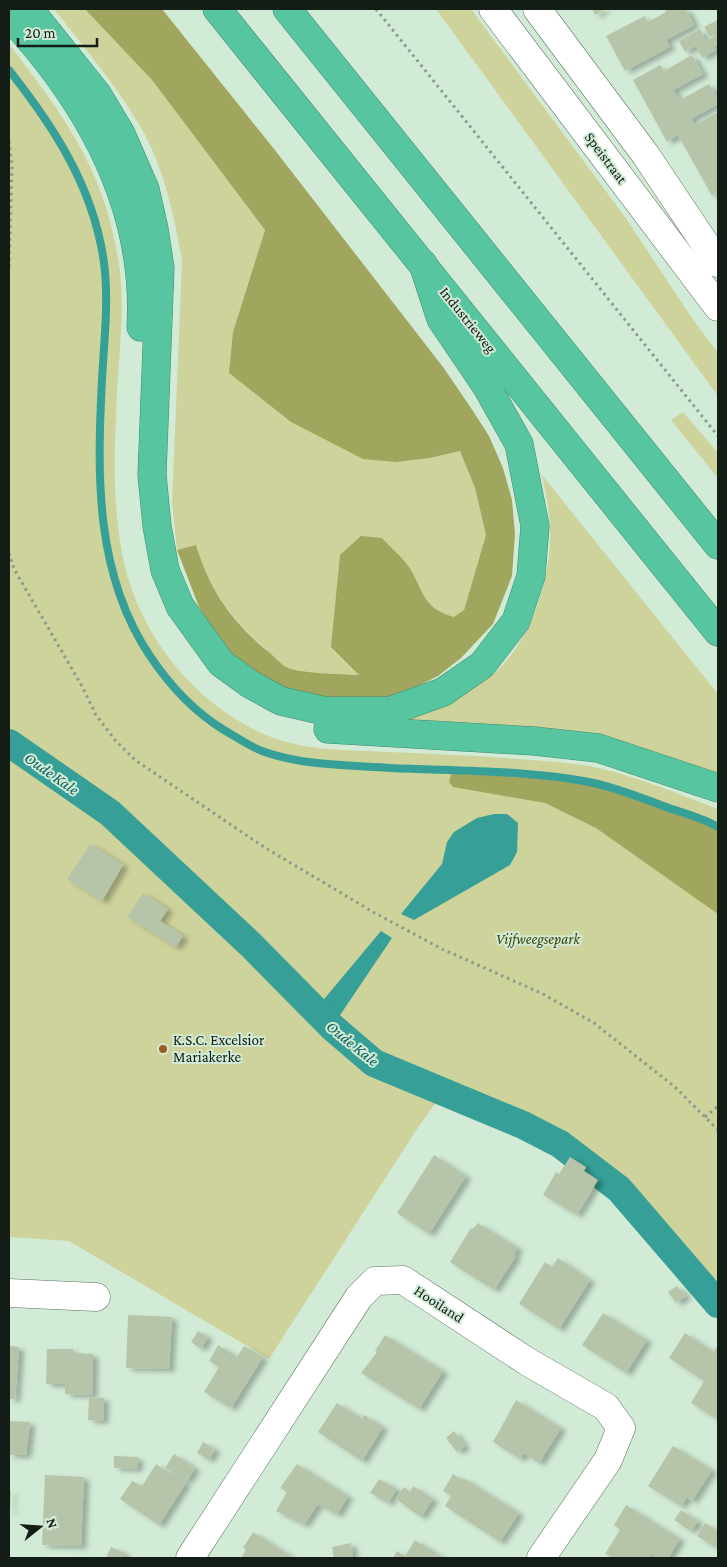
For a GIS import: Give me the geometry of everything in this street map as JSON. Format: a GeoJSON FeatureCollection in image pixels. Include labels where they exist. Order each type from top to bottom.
{"type":"FeatureCollection","features":[{"type":"Feature","properties":{"kind":"highway"},"geometry":{"type":"LineString","coordinates":[[29,9],[97,94],[121,134],[145,190],[160,268],[152,475],[157,526],[165,570],[180,606],[221,663],[250,684],[281,701],[325,711],[390,711],[443,692],[482,664],[516,621],[531,576],[535,526],[519,444],[487,387],[440,319],[423,264]]}},
{"type":"Feature","properties":{"kind":"highway","name":"Industrieweg"},"geometry":{"type":"LineString","coordinates":[[217,9],[718,632]]}},
{"type":"Feature","properties":{"kind":"highway"},"geometry":{"type":"LineString","coordinates":[[287,9],[718,545]]}},
{"type":"Feature","properties":{"kind":"highway"},"geometry":{"type":"LineString","coordinates":[[9,16],[55,72],[90,122],[105,148],[125,197],[138,257],[142,314],[134,476],[139,529],[148,575],[164,615],[209,676],[240,699],[274,718],[323,729],[534,741],[598,748],[718,788]]}},
{"type":"Feature","properties":{"kind":"street","name":"Speistraat"},"geometry":{"type":"LineString","coordinates":[[493,9],[718,306]]}},
{"type":"Feature","properties":{"kind":"street"},"geometry":{"type":"LineString","coordinates":[[537,9],[645,154],[718,263]]}},
{"type":"Feature","properties":{"kind":"street","name":"Hooiland"},"geometry":{"type":"LineString","coordinates":[[190,1558],[359,1297],[375,1281],[403,1280],[528,1362],[606,1407],[621,1428],[608,1460],[541,1558]]}},
{"type":"Feature","properties":{"kind":"street"},"geometry":{"type":"LineString","coordinates":[[9,1293],[96,1297]]}},
{"type":"Feature","properties":{"kind":"path"},"geometry":{"type":"LineString","coordinates":[[376,9],[718,436]]}},
{"type":"Feature","properties":{"kind":"path"},"geometry":{"type":"LineString","coordinates":[[9,141],[12,168],[9,268]]}},
{"type":"Feature","properties":{"kind":"path"},"geometry":{"type":"LineString","coordinates":[[9,552],[23,584],[96,715],[115,740],[135,760],[264,847],[373,912],[442,949],[542,994],[594,1023],[668,1081],[718,1130]]}},
{"type":"Feature","properties":{"kind":"path"},"geometry":{"type":"LineString","coordinates":[[705,1117],[718,1106]]}},
{"type":"Feature","properties":{"kind":"green space"},"geometry":{"type":"Polygon","coordinates":[[[54,9],[85,9],[95,18],[152,80],[265,230],[233,332],[339,446],[363,459],[430,458],[460,451],[475,488],[486,535],[464,610],[454,617],[444,614],[430,604],[409,567],[359,675],[312,673],[283,666],[242,626],[223,603],[208,576],[196,545],[177,550],[172,503],[182,261],[172,209],[156,158],[140,126],[110,81],[54,9]]]}},
{"type":"Feature","properties":{"kind":"green space"},"geometry":{"type":"Polygon","coordinates":[[[85,9],[162,9],[274,149],[443,367],[489,436],[503,468],[512,500],[515,534],[512,576],[493,624],[461,658],[438,676],[410,690],[375,701],[299,697],[258,678],[226,650],[199,607],[177,550],[196,545],[215,590],[231,615],[253,638],[286,667],[301,671],[359,675],[331,647],[340,555],[361,536],[382,538],[409,567],[430,604],[443,613],[454,617],[464,610],[486,535],[475,488],[460,451],[430,458],[396,462],[363,459],[291,422],[229,373],[233,332],[265,230],[152,80],[85,9]]]}},
{"type":"Feature","properties":{"kind":"green space"},"geometry":{"type":"Polygon","coordinates":[[[436,9],[471,9],[625,217],[692,318],[718,353],[718,396],[436,9]]]}},
{"type":"Feature","properties":{"kind":"green space","name":"Vijfweegsepark"},"geometry":{"type":"Polygon","coordinates":[[[9,44],[46,94],[78,144],[103,197],[111,226],[118,258],[122,292],[115,442],[115,489],[119,536],[123,559],[138,606],[164,652],[181,673],[220,709],[242,723],[266,735],[296,744],[343,750],[496,757],[586,766],[641,780],[718,809],[718,1304],[619,1189],[560,1144],[523,1125],[443,1092],[415,1132],[269,1359],[69,1241],[9,1237],[9,44]]]}},
{"type":"Feature","properties":{"kind":"green space"},"geometry":{"type":"Polygon","coordinates":[[[683,412],[718,453],[718,478],[671,420],[683,412]]]}},
{"type":"Feature","properties":{"kind":"green space"},"geometry":{"type":"Polygon","coordinates":[[[542,475],[718,694],[718,781],[399,724],[456,698],[488,678],[513,652],[524,636],[540,599],[548,561],[550,526],[542,475]]]}},
{"type":"Feature","properties":{"kind":"green space"},"geometry":{"type":"Polygon","coordinates":[[[452,771],[590,783],[712,823],[718,827],[718,914],[596,828],[545,803],[453,787],[449,782],[452,771]]]}},
{"type":"Feature","properties":{"kind":"water"},"geometry":{"type":"Polygon","coordinates":[[[494,814],[507,814],[518,823],[517,852],[510,865],[414,920],[401,914],[442,864],[447,842],[454,832],[477,818],[494,814]]]}},
{"type":"Feature","properties":{"kind":"water"},"geometry":{"type":"Polygon","coordinates":[[[381,931],[392,938],[332,1027],[315,1010],[381,931]]]}},
{"type":"Feature","properties":{"kind":"building"},"geometry":{"type":"Polygon","coordinates":[[[592,9],[606,9],[595,15],[592,9]]]}},
{"type":"Feature","properties":{"kind":"building"},"geometry":{"type":"Polygon","coordinates":[[[665,9],[686,9],[694,25],[666,40],[670,47],[625,71],[606,36],[645,16],[648,22],[666,12],[665,9]]]}},
{"type":"Feature","properties":{"kind":"building"},"geometry":{"type":"Polygon","coordinates":[[[718,20],[718,32],[710,37],[704,27],[718,20]]]}},
{"type":"Feature","properties":{"kind":"building"},"geometry":{"type":"Polygon","coordinates":[[[700,29],[706,41],[718,34],[718,45],[714,47],[716,50],[702,58],[696,46],[685,52],[679,41],[700,29]]]}},
{"type":"Feature","properties":{"kind":"building"},"geometry":{"type":"Polygon","coordinates":[[[692,55],[703,74],[673,90],[680,100],[709,84],[718,99],[718,104],[691,119],[695,125],[718,112],[718,192],[712,196],[678,135],[667,142],[633,80],[660,65],[664,71],[692,55]]]}},
{"type":"Feature","properties":{"kind":"building"},"geometry":{"type":"Polygon","coordinates":[[[90,844],[123,865],[102,901],[67,879],[90,844]]]}},
{"type":"Feature","properties":{"kind":"building"},"geometry":{"type":"Polygon","coordinates":[[[143,893],[168,909],[160,921],[183,936],[176,947],[127,917],[143,893]]]}},
{"type":"Feature","properties":{"kind":"building"},"geometry":{"type":"Polygon","coordinates":[[[434,1155],[466,1176],[429,1234],[397,1213],[434,1155]]]}},
{"type":"Feature","properties":{"kind":"building"},"geometry":{"type":"Polygon","coordinates":[[[570,1157],[586,1167],[584,1171],[598,1180],[577,1215],[543,1195],[556,1172],[559,1174],[570,1157]]]}},
{"type":"Feature","properties":{"kind":"building"},"geometry":{"type":"Polygon","coordinates":[[[478,1223],[518,1248],[513,1255],[516,1256],[494,1290],[450,1262],[471,1228],[473,1229],[478,1223]]]}},
{"type":"Feature","properties":{"kind":"building"},"geometry":{"type":"Polygon","coordinates":[[[558,1258],[590,1280],[559,1329],[519,1304],[545,1262],[552,1267],[558,1258]]]}},
{"type":"Feature","properties":{"kind":"building"},"geometry":{"type":"Polygon","coordinates":[[[677,1286],[686,1296],[676,1303],[668,1292],[677,1286]]]}},
{"type":"Feature","properties":{"kind":"building"},"geometry":{"type":"Polygon","coordinates":[[[603,1313],[647,1340],[626,1373],[582,1345],[603,1313]]]}},
{"type":"Feature","properties":{"kind":"building"},"geometry":{"type":"Polygon","coordinates":[[[128,1315],[172,1317],[169,1369],[126,1368],[128,1315]]]}},
{"type":"Feature","properties":{"kind":"building"},"geometry":{"type":"Polygon","coordinates":[[[198,1331],[208,1337],[201,1349],[191,1342],[198,1331]]]}},
{"type":"Feature","properties":{"kind":"building"},"geometry":{"type":"Polygon","coordinates":[[[685,1333],[713,1352],[718,1345],[718,1420],[691,1403],[704,1381],[669,1358],[685,1333]]]}},
{"type":"Feature","properties":{"kind":"building"},"geometry":{"type":"Polygon","coordinates":[[[385,1335],[443,1371],[419,1409],[361,1373],[377,1352],[375,1351],[385,1335]]]}},
{"type":"Feature","properties":{"kind":"building"},"geometry":{"type":"Polygon","coordinates":[[[218,1345],[237,1357],[244,1346],[263,1357],[231,1408],[204,1392],[219,1367],[209,1361],[218,1345]]]}},
{"type":"Feature","properties":{"kind":"building"},"geometry":{"type":"Polygon","coordinates":[[[9,1346],[19,1347],[15,1399],[9,1399],[9,1346]]]}},
{"type":"Feature","properties":{"kind":"building"},"geometry":{"type":"Polygon","coordinates":[[[47,1349],[73,1349],[73,1353],[93,1354],[92,1395],[65,1394],[65,1384],[46,1384],[47,1349]]]}},
{"type":"Feature","properties":{"kind":"building"},"geometry":{"type":"Polygon","coordinates":[[[89,1397],[104,1398],[103,1421],[88,1420],[89,1397]]]}},
{"type":"Feature","properties":{"kind":"building"},"geometry":{"type":"Polygon","coordinates":[[[516,1400],[561,1428],[539,1463],[524,1453],[520,1459],[493,1442],[516,1400]]]}},
{"type":"Feature","properties":{"kind":"building"},"geometry":{"type":"Polygon","coordinates":[[[337,1403],[362,1419],[364,1415],[383,1427],[362,1461],[318,1432],[337,1403]]]}},
{"type":"Feature","properties":{"kind":"building"},"geometry":{"type":"Polygon","coordinates":[[[9,1421],[30,1422],[26,1455],[9,1455],[9,1421]]]}},
{"type":"Feature","properties":{"kind":"building"},"geometry":{"type":"Polygon","coordinates":[[[454,1431],[465,1446],[457,1452],[446,1438],[454,1431]]]}},
{"type":"Feature","properties":{"kind":"building"},"geometry":{"type":"Polygon","coordinates":[[[203,1442],[215,1449],[209,1460],[197,1453],[203,1442]]]}},
{"type":"Feature","properties":{"kind":"building"},"geometry":{"type":"Polygon","coordinates":[[[673,1446],[712,1470],[692,1501],[687,1497],[681,1506],[648,1486],[673,1446]]]}},
{"type":"Feature","properties":{"kind":"building"},"geometry":{"type":"Polygon","coordinates":[[[174,1454],[195,1468],[187,1481],[165,1468],[174,1454]]]}},
{"type":"Feature","properties":{"kind":"building"},"geometry":{"type":"Polygon","coordinates":[[[114,1456],[138,1457],[137,1469],[114,1468],[114,1456]]]}},
{"type":"Feature","properties":{"kind":"building"},"geometry":{"type":"Polygon","coordinates":[[[156,1464],[186,1483],[159,1525],[120,1499],[132,1481],[142,1486],[156,1464]]]}},
{"type":"Feature","properties":{"kind":"building"},"geometry":{"type":"Polygon","coordinates":[[[297,1464],[348,1496],[337,1515],[318,1504],[304,1525],[276,1511],[287,1492],[280,1488],[297,1464]]]}},
{"type":"Feature","properties":{"kind":"building"},"geometry":{"type":"Polygon","coordinates":[[[453,1474],[462,1480],[463,1478],[519,1513],[500,1542],[445,1506],[451,1496],[443,1491],[453,1474]]]}},
{"type":"Feature","properties":{"kind":"building"},"geometry":{"type":"Polygon","coordinates":[[[45,1475],[84,1477],[81,1546],[42,1545],[45,1475]]]}},
{"type":"Feature","properties":{"kind":"building"},"geometry":{"type":"Polygon","coordinates":[[[379,1479],[397,1489],[388,1503],[370,1493],[379,1479]]]}},
{"type":"Feature","properties":{"kind":"building"},"geometry":{"type":"Polygon","coordinates":[[[413,1486],[433,1499],[421,1517],[396,1499],[404,1487],[410,1492],[413,1486]]]}},
{"type":"Feature","properties":{"kind":"building"},"geometry":{"type":"Polygon","coordinates":[[[9,1491],[11,1491],[10,1514],[9,1514],[9,1491]]]}},
{"type":"Feature","properties":{"kind":"building"},"geometry":{"type":"Polygon","coordinates":[[[626,1505],[680,1539],[668,1558],[657,1558],[651,1554],[648,1558],[612,1558],[605,1554],[620,1530],[614,1525],[626,1505]]]}},
{"type":"Feature","properties":{"kind":"building"},"geometry":{"type":"Polygon","coordinates":[[[681,1510],[698,1521],[691,1531],[674,1520],[681,1510]]]}},
{"type":"Feature","properties":{"kind":"building"},"geometry":{"type":"Polygon","coordinates":[[[705,1523],[718,1531],[718,1549],[697,1536],[705,1523]]]}},
{"type":"Feature","properties":{"kind":"building"},"geometry":{"type":"Polygon","coordinates":[[[253,1532],[289,1555],[287,1558],[241,1558],[246,1550],[243,1548],[253,1532]]]}},
{"type":"Feature","properties":{"kind":"building"},"geometry":{"type":"Polygon","coordinates":[[[415,1540],[444,1558],[393,1558],[397,1551],[405,1556],[415,1540]]]}},
{"type":"Feature","properties":{"kind":"building"},"geometry":{"type":"Polygon","coordinates":[[[351,1543],[353,1558],[334,1558],[332,1547],[351,1543]]]}},
{"type":"Feature","properties":{"kind":"building"},"geometry":{"type":"Polygon","coordinates":[[[111,1547],[125,1553],[123,1558],[106,1558],[111,1547]]]}},
{"type":"Feature","properties":{"kind":"waterway"},"geometry":{"type":"LineString","coordinates":[[9,70],[56,136],[70,160],[91,209],[99,236],[104,263],[106,292],[100,416],[100,488],[109,558],[119,592],[132,625],[150,656],[174,688],[202,715],[247,744],[293,760],[326,764],[516,773],[565,778],[599,784],[618,790],[699,818],[718,827]]}},
{"type":"Feature","properties":{"kind":"waterway","name":"Oude Kale"},"geometry":{"type":"LineString","coordinates":[[9,743],[110,813],[251,945],[332,1027],[374,1063],[523,1125],[560,1144],[619,1189],[718,1304]]}},
{"type":"Feature","properties":{"kind":"place","name":"K.S.C. Excelsior Mariakerke"},"geometry":{"type":"Point","coordinates":[163,1049]}}]}
